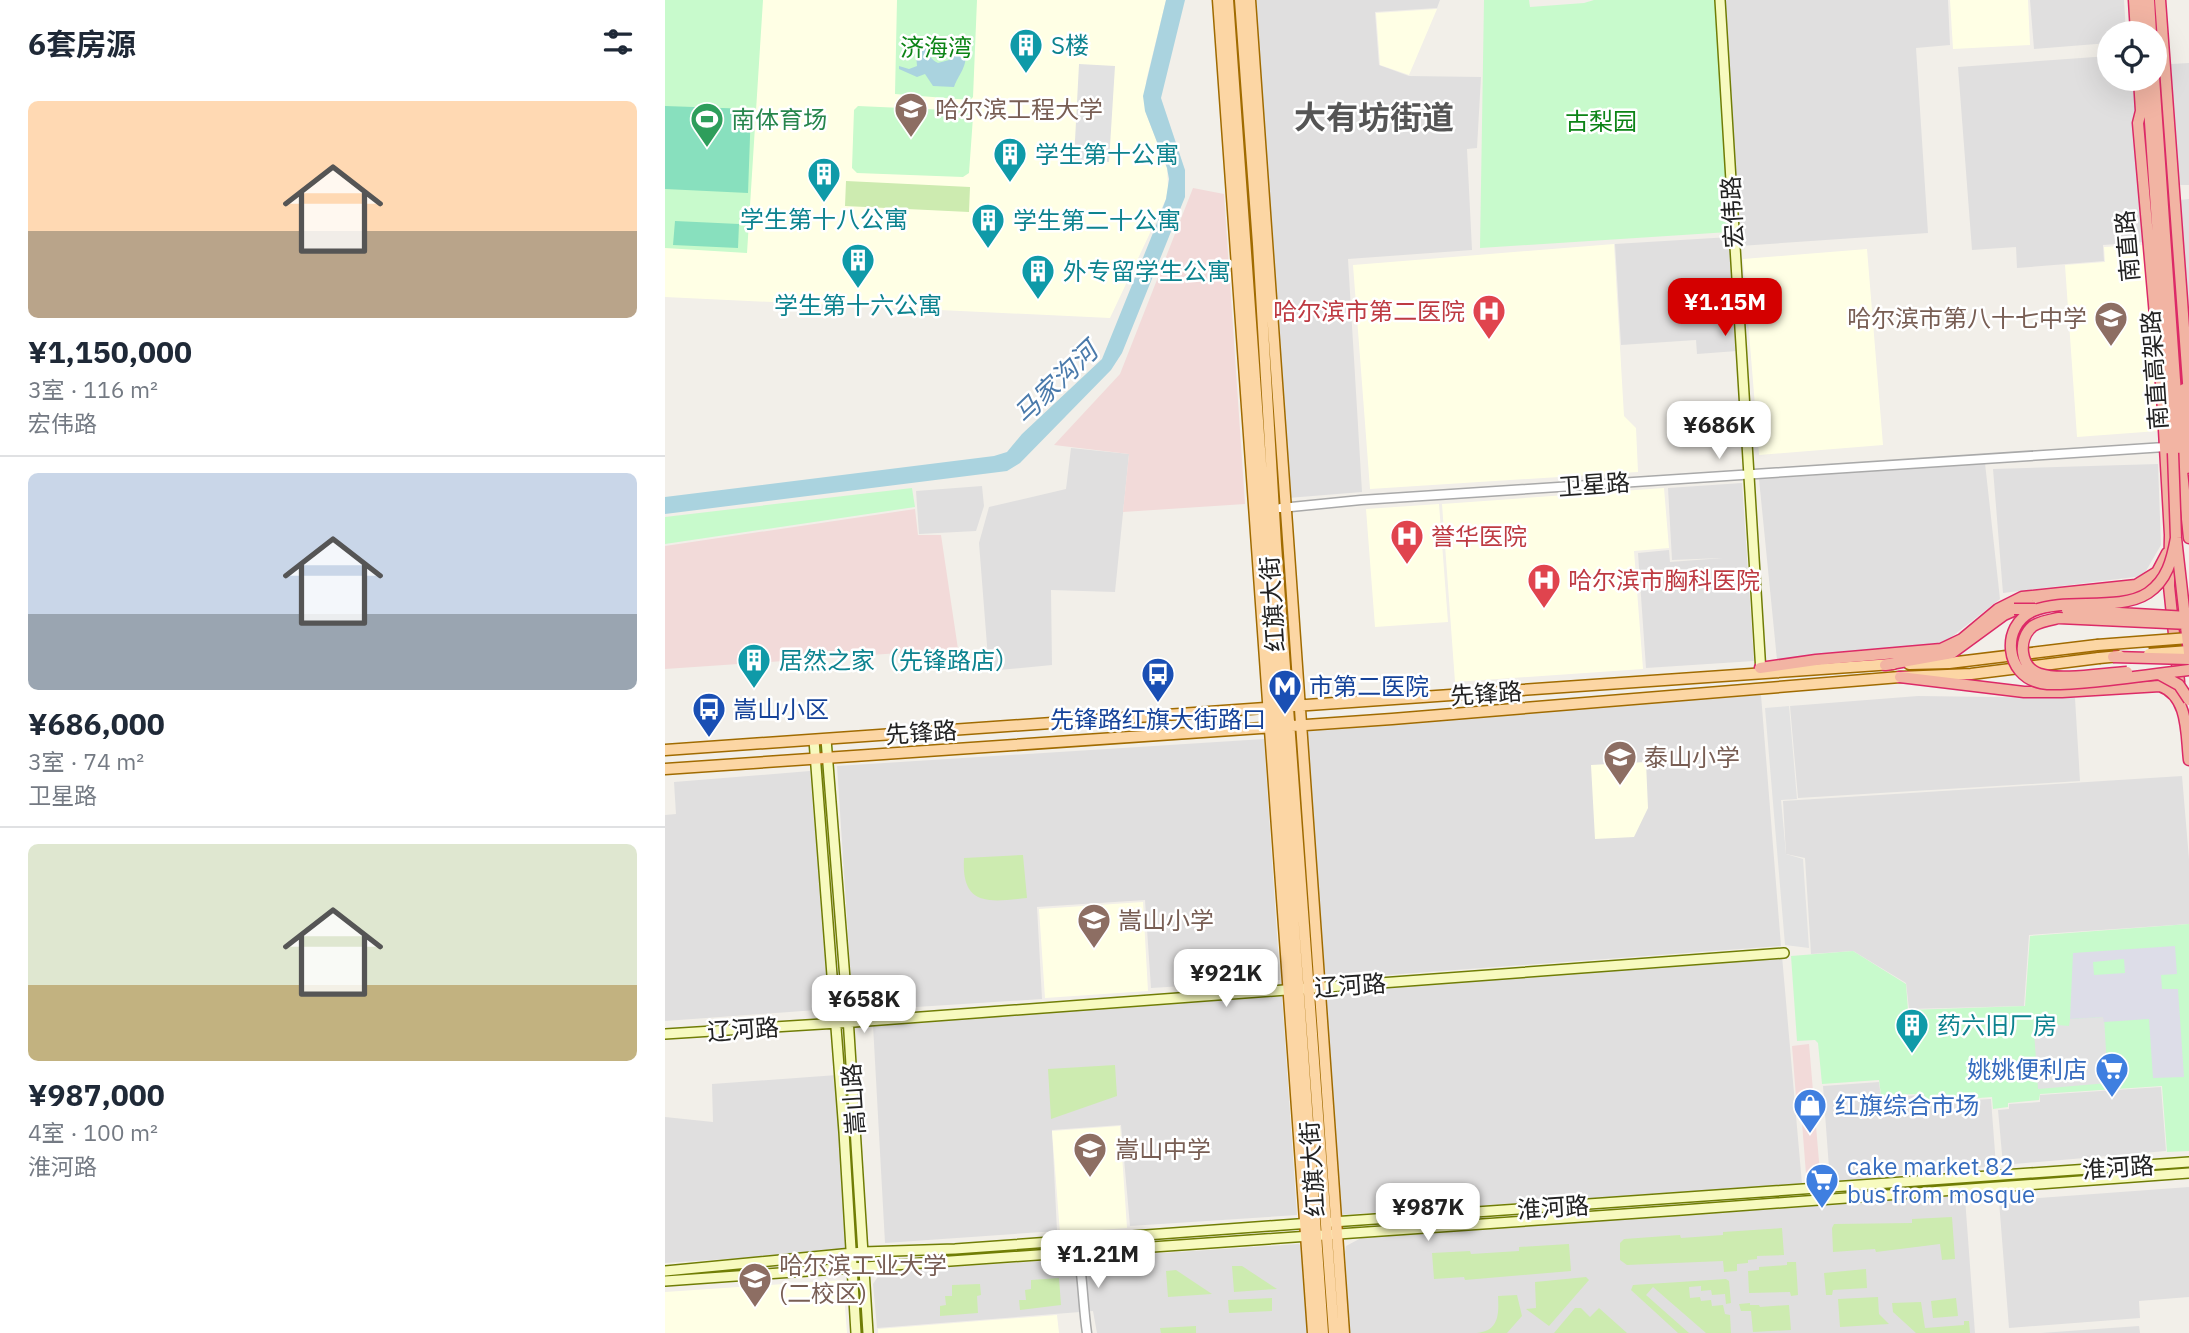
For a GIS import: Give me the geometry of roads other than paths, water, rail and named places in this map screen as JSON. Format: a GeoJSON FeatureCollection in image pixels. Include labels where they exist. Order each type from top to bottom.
{"type":"FeatureCollection","features":[{"type":"Feature","properties":{"kind":"highway"},"geometry":{"type":"LineString","coordinates":[[2134,0],[2135,21]]}},
{"type":"Feature","properties":{"kind":"highway"},"geometry":{"type":"LineString","coordinates":[[2141,0],[2143,21]]}},
{"type":"Feature","properties":{"kind":"highway"},"geometry":{"type":"LineString","coordinates":[[2149,0],[2150,21]]}},
{"type":"Feature","properties":{"kind":"highway"},"geometry":{"type":"LineString","coordinates":[[2160,0],[2189,396]]}},
{"type":"Feature","properties":{"kind":"highway","name":"南直路"},"geometry":{"type":"LineString","coordinates":[[2140,91],[2141,111],[2138,123],[2173,451],[2173,537]]}},
{"type":"Feature","properties":{"kind":"highway","name":"南直高架路"},"geometry":{"type":"LineString","coordinates":[[2148,91],[2173,451]]}},
{"type":"Feature","properties":{"kind":"highway","name":"南直高架路"},"geometry":{"type":"LineString","coordinates":[[2155,91],[2173,451]]}},
{"type":"Feature","properties":{"kind":"highway"},"geometry":{"type":"LineString","coordinates":[[2138,123],[2143,135],[2168,476],[2174,500]]}},
{"type":"Feature","properties":{"kind":"highway"},"geometry":{"type":"LineString","coordinates":[[2178,220],[2174,238],[2188,451],[2186,497],[2189,538]]}},
{"type":"Feature","properties":{"kind":"highway"},"geometry":{"type":"LineString","coordinates":[[2173,451],[2186,497]]}},
{"type":"Feature","properties":{"kind":"highway"},"geometry":{"type":"LineString","coordinates":[[2173,451],[2173,537],[2169,586],[2184,681],[2173,692]]}},
{"type":"Feature","properties":{"kind":"highway"},"geometry":{"type":"LineString","coordinates":[[2173,537],[2168,571],[2157,585],[2142,596],[2132,600],[2034,610],[2019,621],[2014,629],[2011,650],[2016,667],[2029,679],[2048,684],[2114,680],[2189,670]]}},
{"type":"Feature","properties":{"kind":"highway"},"geometry":{"type":"LineString","coordinates":[[2173,537],[2189,652]]}},
{"type":"Feature","properties":{"kind":"highway"},"geometry":{"type":"LineString","coordinates":[[1761,671],[1817,660],[1941,649],[1962,639],[1999,609],[2022,597],[2136,585],[2147,580],[2162,564],[2173,537]]}},
{"type":"Feature","properties":{"kind":"highway"},"geometry":{"type":"LineString","coordinates":[[1885,665],[1952,653],[2014,609],[2031,603],[2127,592],[2157,585]]}},
{"type":"Feature","properties":{"kind":"highway"},"geometry":{"type":"LineString","coordinates":[[2014,609],[2189,617]]}},
{"type":"Feature","properties":{"kind":"highway"},"geometry":{"type":"LineString","coordinates":[[2189,624],[2059,618],[2044,620],[2031,628],[2022,648],[2031,670],[2037,673],[2054,677],[2154,672],[2179,685],[2189,701]]}},
{"type":"Feature","properties":{"kind":"highway"},"geometry":{"type":"LineString","coordinates":[[2113,657],[2189,659]]}},
{"type":"Feature","properties":{"kind":"highway"},"geometry":{"type":"LineString","coordinates":[[1900,677],[2024,692],[2160,687],[2173,692],[2181,705],[2189,760]]}},
{"type":"Feature","properties":{"kind":"main road","name":"红旗大街"},"geometry":{"type":"LineString","coordinates":[[1218,0],[1286,725],[1320,1223],[1334,1333]]}},
{"type":"Feature","properties":{"kind":"main road","name":"红旗大街"},"geometry":{"type":"LineString","coordinates":[[1228,0],[1286,725],[1321,1235],[1324,1333]]}},
{"type":"Feature","properties":{"kind":"main road","name":"红旗大街"},"geometry":{"type":"LineString","coordinates":[[1240,0],[1279,508]]}},
{"type":"Feature","properties":{"kind":"main road","name":"红旗大街"},"geometry":{"type":"LineString","coordinates":[[1250,0],[1279,508],[1284,706]]}},
{"type":"Feature","properties":{"kind":"main road","name":"宏伟路"},"geometry":{"type":"LineString","coordinates":[[1720,0],[1761,671]]}},
{"type":"Feature","properties":{"kind":"main road","name":"先锋路"},"geometry":{"type":"LineString","coordinates":[[665,750],[1761,671],[1949,663],[2097,645],[2189,638]]}},
{"type":"Feature","properties":{"kind":"main road"},"geometry":{"type":"LineString","coordinates":[[2113,657],[2189,652]]}},
{"type":"Feature","properties":{"kind":"main road","name":"先锋路"},"geometry":{"type":"LineString","coordinates":[[665,769],[1419,717],[1900,677],[1971,674],[2113,657]]}},
{"type":"Feature","properties":{"kind":"main road","name":"嵩山路"},"geometry":{"type":"LineString","coordinates":[[826,739],[848,1020],[868,1333]]}},
{"type":"Feature","properties":{"kind":"main road","name":"嵩山路"},"geometry":{"type":"LineString","coordinates":[[814,740],[856,1333]]}},
{"type":"Feature","properties":{"kind":"main road","name":"辽河路"},"geometry":{"type":"LineString","coordinates":[[665,1032],[1784,951]]}},
{"type":"Feature","properties":{"kind":"main road","name":"淮河路"},"geometry":{"type":"LineString","coordinates":[[665,1269],[704,1268],[863,1252],[955,1249],[2189,1162]]}},
{"type":"Feature","properties":{"kind":"main road","name":"淮河路"},"geometry":{"type":"LineString","coordinates":[[665,1283],[2189,1173]]}},
{"type":"Feature","properties":{"kind":"main road","name":"红旗大街"},"geometry":{"type":"LineString","coordinates":[[1313,1333],[1321,1235]]}},
{"type":"Feature","properties":{"kind":"main road","name":"红旗大街"},"geometry":{"type":"LineString","coordinates":[[1321,1235],[1344,1333]]}},
{"type":"Feature","properties":{"kind":"street","name":"卫星路"},"geometry":{"type":"LineString","coordinates":[[1279,508],[1747,473],[2173,451]]}},
{"type":"Feature","properties":{"kind":"street"},"geometry":{"type":"LineString","coordinates":[[1078,1252],[1084,1280],[1083,1301],[1087,1333]]}},
{"type":"Feature","properties":{"kind":"water"},"geometry":{"type":"Polygon","coordinates":[[[1166,0],[1185,0],[1161,98],[1185,170],[1185,197],[1122,353],[1111,370],[1020,463],[1007,471],[665,514],[665,497],[994,456],[1007,452],[1022,434],[1102,359],[1166,199],[1169,179],[1167,168],[1145,111],[1143,96],[1166,0]]]}},
{"type":"Feature","properties":{"kind":"water"},"geometry":{"type":"Polygon","coordinates":[[[918,39],[930,57],[938,63],[949,60],[955,47],[965,55],[964,66],[954,87],[933,86],[925,74],[917,77],[899,69],[899,66],[909,69],[917,66],[915,42],[918,39]]]}},
{"type":"Feature","properties":{"kind":"place","name":"S楼"},"geometry":{"type":"Point","coordinates":[1026,75]}},
{"type":"Feature","properties":{"kind":"place","name":"哈尔滨工程大学"},"geometry":{"type":"Point","coordinates":[911,139]}},
{"type":"Feature","properties":{"kind":"place","name":"南体育场"},"geometry":{"type":"Point","coordinates":[707,149]}},
{"type":"Feature","properties":{"kind":"place","name":"学生第十公寓"},"geometry":{"type":"Point","coordinates":[1010,184]}},
{"type":"Feature","properties":{"kind":"place","name":"学生第十八公寓"},"geometry":{"type":"Point","coordinates":[824,204]}},
{"type":"Feature","properties":{"kind":"place","name":"学生第二十公寓"},"geometry":{"type":"Point","coordinates":[988,250]}},
{"type":"Feature","properties":{"kind":"place","name":"学生第十六公寓"},"geometry":{"type":"Point","coordinates":[858,290]}},
{"type":"Feature","properties":{"kind":"place","name":"外专留学生公寓"},"geometry":{"type":"Point","coordinates":[1038,301]}},
{"type":"Feature","properties":{"kind":"place","name":"哈尔滨市第二医院"},"geometry":{"type":"Point","coordinates":[1489,341]}},
{"type":"Feature","properties":{"kind":"place","name":"哈尔滨市第八十七中学"},"geometry":{"type":"Point","coordinates":[2111,348]}},
{"type":"Feature","properties":{"kind":"place","name":"誉华医院"},"geometry":{"type":"Point","coordinates":[1407,566]}},
{"type":"Feature","properties":{"kind":"place","name":"哈尔滨市胸科医院"},"geometry":{"type":"Point","coordinates":[1544,610]}},
{"type":"Feature","properties":{"kind":"place","name":"居然之家（先锋路店）"},"geometry":{"type":"Point","coordinates":[754,690]}},
{"type":"Feature","properties":{"kind":"place","name":"先锋路红旗大街路口"},"geometry":{"type":"Point","coordinates":[1158,704]}},
{"type":"Feature","properties":{"kind":"place","name":"市第二医院"},"geometry":{"type":"Point","coordinates":[1285,716]}},
{"type":"Feature","properties":{"kind":"place","name":"嵩山小区"},"geometry":{"type":"Point","coordinates":[709,739]}},
{"type":"Feature","properties":{"kind":"place","name":"泰山小学"},"geometry":{"type":"Point","coordinates":[1620,787]}},
{"type":"Feature","properties":{"kind":"place","name":"嵩山小学"},"geometry":{"type":"Point","coordinates":[1094,950]}},
{"type":"Feature","properties":{"kind":"place","name":"药六旧厂房"},"geometry":{"type":"Point","coordinates":[1912,1055]}},
{"type":"Feature","properties":{"kind":"place","name":"姚姚便利店"},"geometry":{"type":"Point","coordinates":[2112,1099]}},
{"type":"Feature","properties":{"kind":"place","name":"红旗综合市场"},"geometry":{"type":"Point","coordinates":[1810,1135]}},
{"type":"Feature","properties":{"kind":"place","name":"嵩山中学"},"geometry":{"type":"Point","coordinates":[1090,1179]}},
{"type":"Feature","properties":{"kind":"place","name":"cake market 82 bus from mosque"},"geometry":{"type":"Point","coordinates":[1822,1210]}},
{"type":"Feature","properties":{"kind":"place","name":"哈尔滨工业大学 (二校区)"},"geometry":{"type":"Point","coordinates":[755,1309]}},
{"type":"Feature","properties":{"kind":"district","name":"大有坊街道"},"geometry":{"type":"Point","coordinates":[1374,117]}},
{"type":"Feature","properties":{"kind":"park label","name":"济海湾"},"geometry":{"type":"Point","coordinates":[936,47]}},
{"type":"Feature","properties":{"kind":"park label","name":"古梨园"},"geometry":{"type":"Point","coordinates":[1601,121]}},
{"type":"Feature","properties":{"kind":"water label","name":"马家沟河"},"geometry":{"type":"Point","coordinates":[1055,382]}}]}
